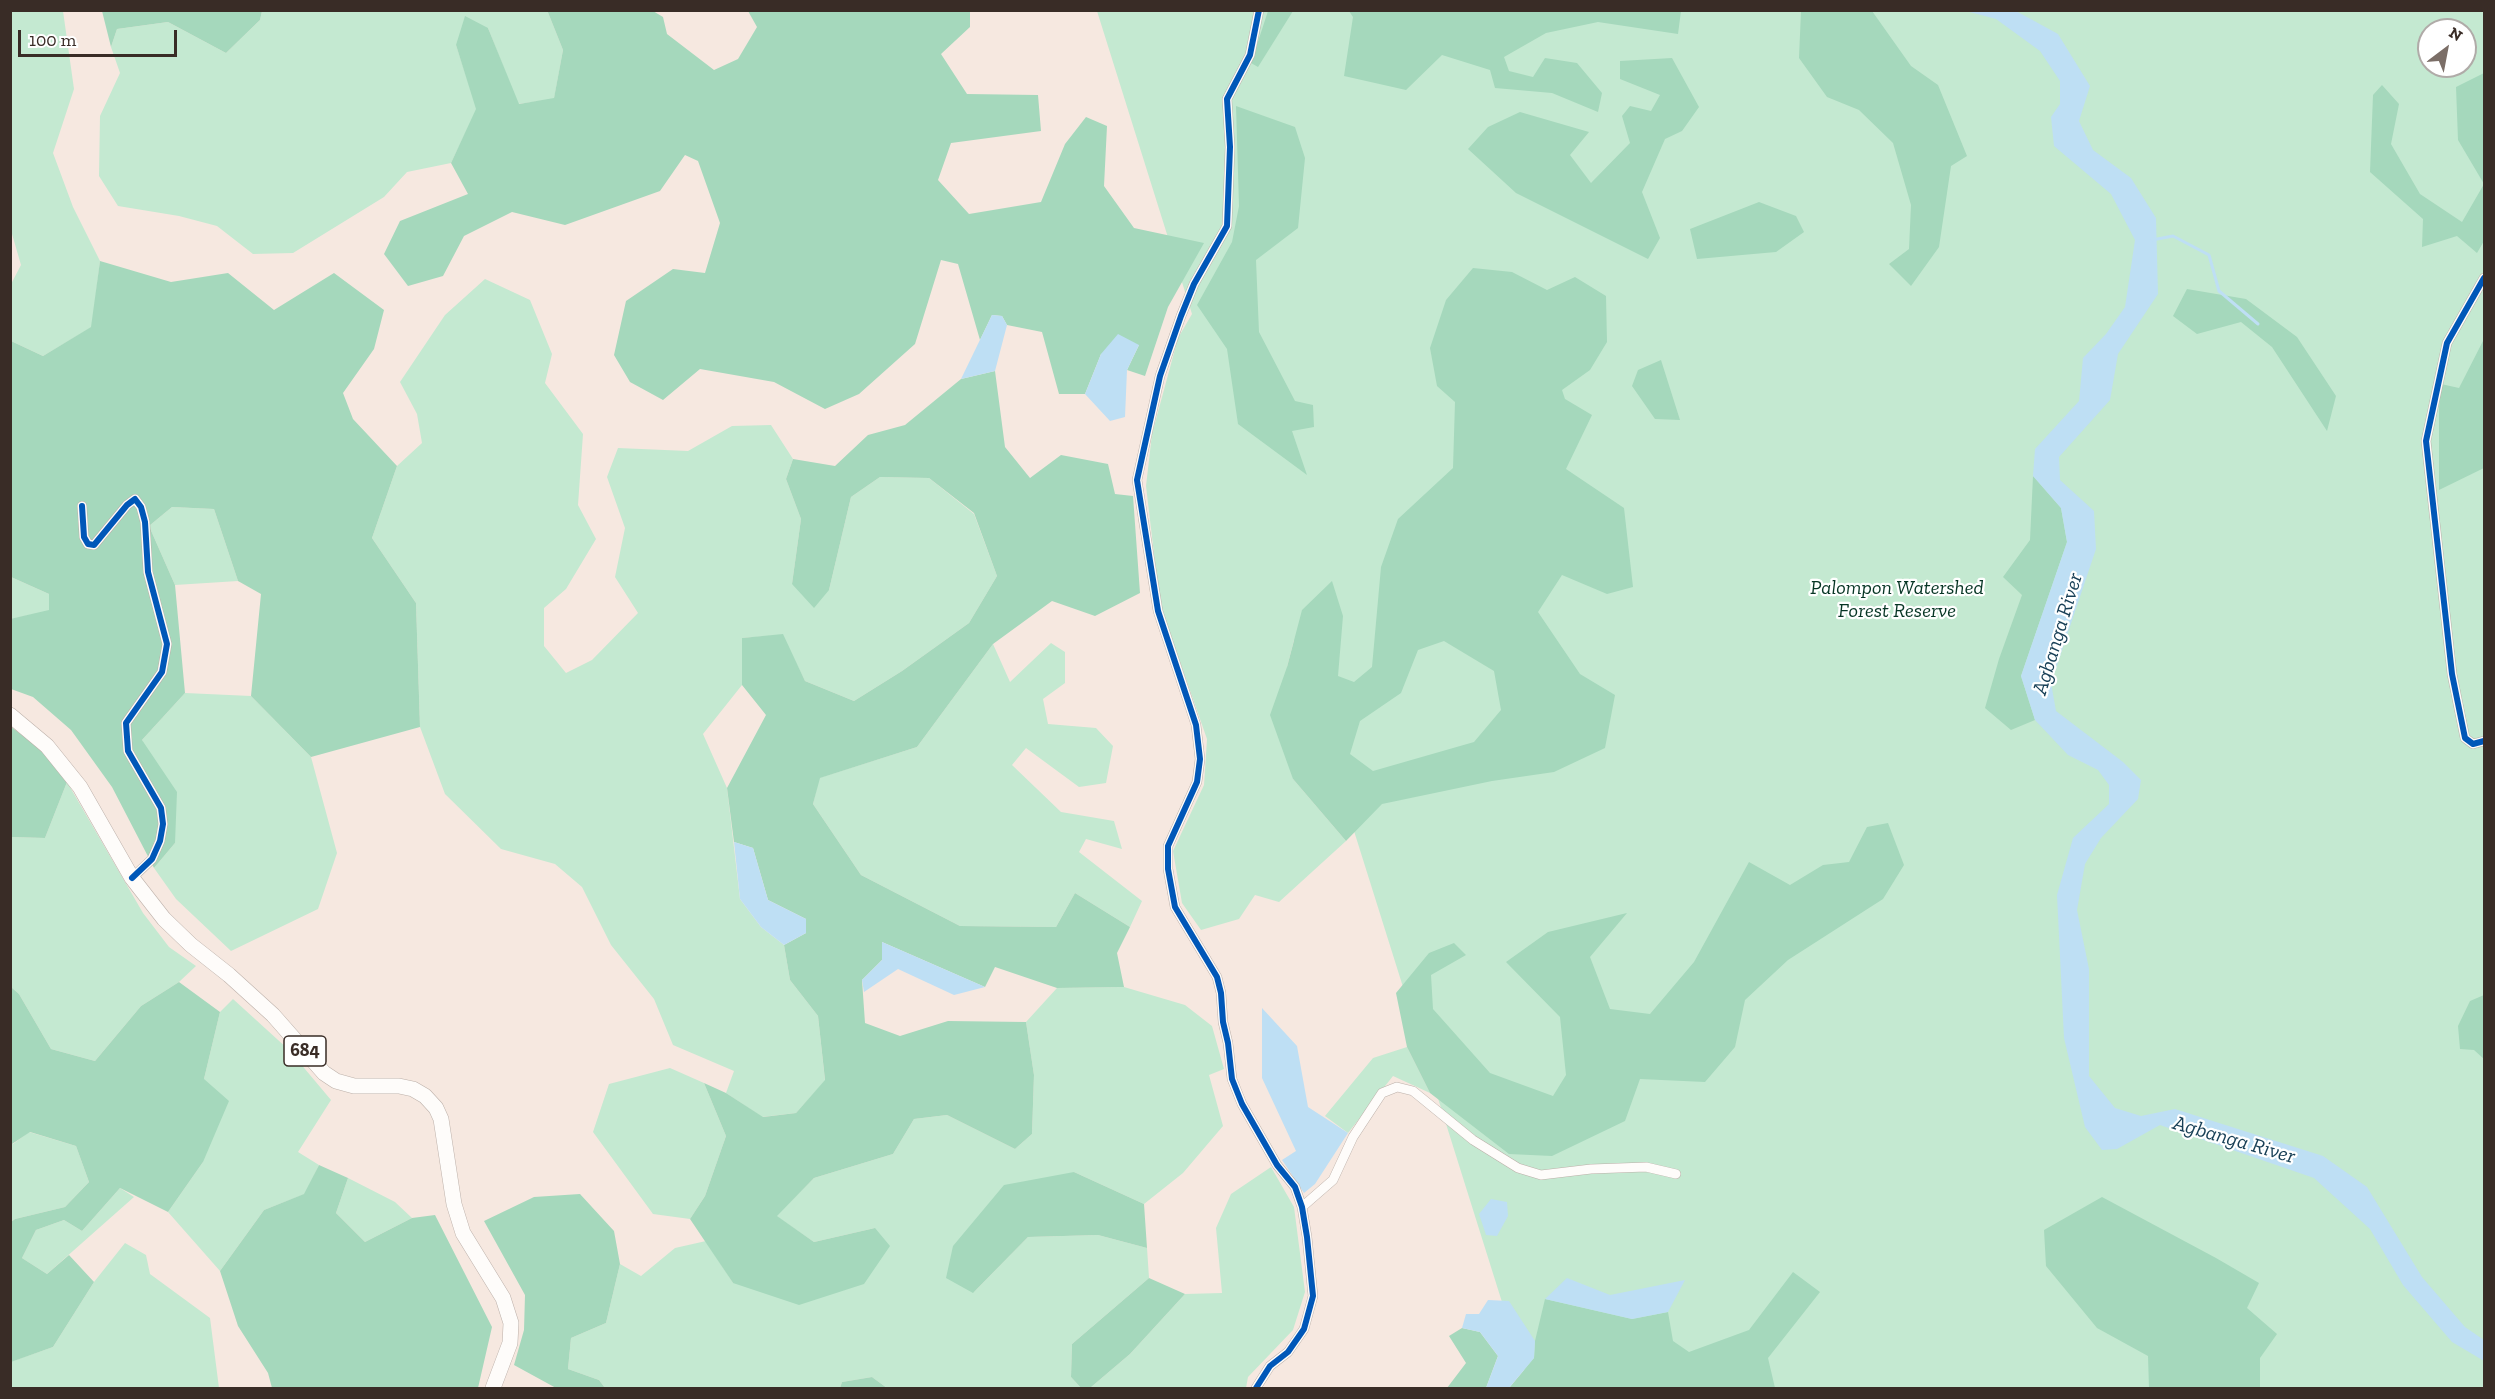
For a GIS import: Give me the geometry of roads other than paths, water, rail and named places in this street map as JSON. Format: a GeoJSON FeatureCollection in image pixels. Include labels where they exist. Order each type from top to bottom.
{"type":"FeatureCollection","features":[{"type":"Feature","properties":{"kind":"highway","name":"684"},"geometry":{"type":"LineString","coordinates":[[10,715],[47,746],[80,787],[132,878],[164,919],[190,945],[229,975],[273,1015],[324,1073],[336,1081],[354,1086],[399,1086],[413,1089],[425,1096],[436,1108],[441,1119],[454,1204],[463,1233],[503,1298],[511,1323],[510,1343],[493,1389]]}},
{"type":"Feature","properties":{"kind":"street"},"geometry":{"type":"LineString","coordinates":[[1256,1389],[1270,1366],[1288,1352],[1304,1329],[1313,1296],[1302,1207],[1295,1187],[1277,1165],[1242,1104],[1232,1079],[1217,977],[1175,907],[1168,868],[1168,846],[1197,782],[1200,759],[1196,726],[1158,611],[1137,480],[1160,376],[1180,316],[1194,284],[1227,226],[1230,147],[1227,99],[1250,54],[1259,10]]}},
{"type":"Feature","properties":{"kind":"street"},"geometry":{"type":"LineString","coordinates":[[2484,278],[2447,343],[2426,441],[2452,674],[2464,738],[2473,744],[2484,741]]}},
{"type":"Feature","properties":{"kind":"street"},"geometry":{"type":"LineString","coordinates":[[82,506],[84,537],[88,544],[94,545],[135,499],[141,507],[145,522],[148,572],[167,644],[162,672],[126,723],[128,751],[161,808],[163,824],[160,841],[152,859],[132,878]]}},
{"type":"Feature","properties":{"kind":"street"},"geometry":{"type":"LineString","coordinates":[[1302,1207],[1333,1180],[1353,1137],[1382,1093],[1397,1087],[1413,1091],[1473,1140],[1518,1168],[1541,1175],[1592,1169],[1646,1167],[1676,1174]]}},
{"type":"Feature","properties":{"kind":"water","name":"Agbanga River"},"geometry":{"type":"Polygon","coordinates":[[[1966,11],[2016,11],[2058,34],[2090,86],[2079,121],[2093,150],[2131,178],[2156,218],[2158,294],[2118,354],[2110,400],[2059,457],[2060,480],[2094,511],[2096,549],[2051,683],[2056,711],[2123,762],[2141,780],[2138,799],[2101,838],[2085,864],[2077,910],[2089,969],[2089,1076],[2115,1108],[2141,1116],[2175,1109],[2323,1156],[2367,1187],[2422,1277],[2465,1327],[2484,1340],[2484,1361],[2452,1342],[2403,1285],[2370,1229],[2314,1178],[2160,1125],[2117,1149],[2102,1150],[2085,1127],[2064,1038],[2057,895],[2073,838],[2109,804],[2109,785],[2098,770],[2068,755],[2035,720],[2021,676],[2067,542],[2061,508],[2033,476],[2035,449],[2079,401],[2083,358],[2106,334],[2125,307],[2135,240],[2111,194],[2054,146],[2051,117],[2060,104],[2060,81],[2040,51],[1996,19],[1966,11]]]}},
{"type":"Feature","properties":{"kind":"water"},"geometry":{"type":"Polygon","coordinates":[[[992,315],[1002,316],[1007,325],[995,371],[961,379],[992,315]]]}},
{"type":"Feature","properties":{"kind":"water"},"geometry":{"type":"Polygon","coordinates":[[[1118,334],[1139,345],[1127,370],[1125,417],[1110,421],[1085,394],[1101,354],[1118,334]]]}},
{"type":"Feature","properties":{"kind":"water"},"geometry":{"type":"Polygon","coordinates":[[[734,842],[753,848],[768,900],[806,919],[806,933],[784,945],[761,927],[740,899],[734,842]]]}},
{"type":"Feature","properties":{"kind":"water"},"geometry":{"type":"Polygon","coordinates":[[[882,942],[985,987],[954,995],[898,969],[864,992],[862,980],[882,960],[882,942]]]}},
{"type":"Feature","properties":{"kind":"water"},"geometry":{"type":"Polygon","coordinates":[[[1262,1008],[1297,1046],[1308,1107],[1348,1133],[1315,1184],[1304,1193],[1282,1160],[1296,1151],[1262,1078],[1262,1008]]]}},
{"type":"Feature","properties":{"kind":"water"},"geometry":{"type":"Polygon","coordinates":[[[1491,1199],[1507,1202],[1508,1216],[1497,1236],[1486,1235],[1479,1214],[1491,1199]]]}},
{"type":"Feature","properties":{"kind":"water"},"geometry":{"type":"Polygon","coordinates":[[[1567,1278],[1610,1295],[1685,1280],[1668,1312],[1632,1319],[1545,1299],[1567,1278]]]}},
{"type":"Feature","properties":{"kind":"water"},"geometry":{"type":"Polygon","coordinates":[[[1488,1300],[1509,1301],[1535,1341],[1534,1358],[1509,1388],[1486,1388],[1498,1356],[1480,1332],[1462,1328],[1466,1314],[1479,1314],[1488,1300]]]}},
{"type":"Feature","properties":{"kind":"waterway"},"geometry":{"type":"LineString","coordinates":[[2152,240],[2173,236],[2209,255],[2219,291],[2258,324]]}},
{"type":"Feature","properties":{"kind":"park label","name":"Palompon Watershed Forest Reserve"},"geometry":{"type":"Point","coordinates":[1897,600]}}]}
